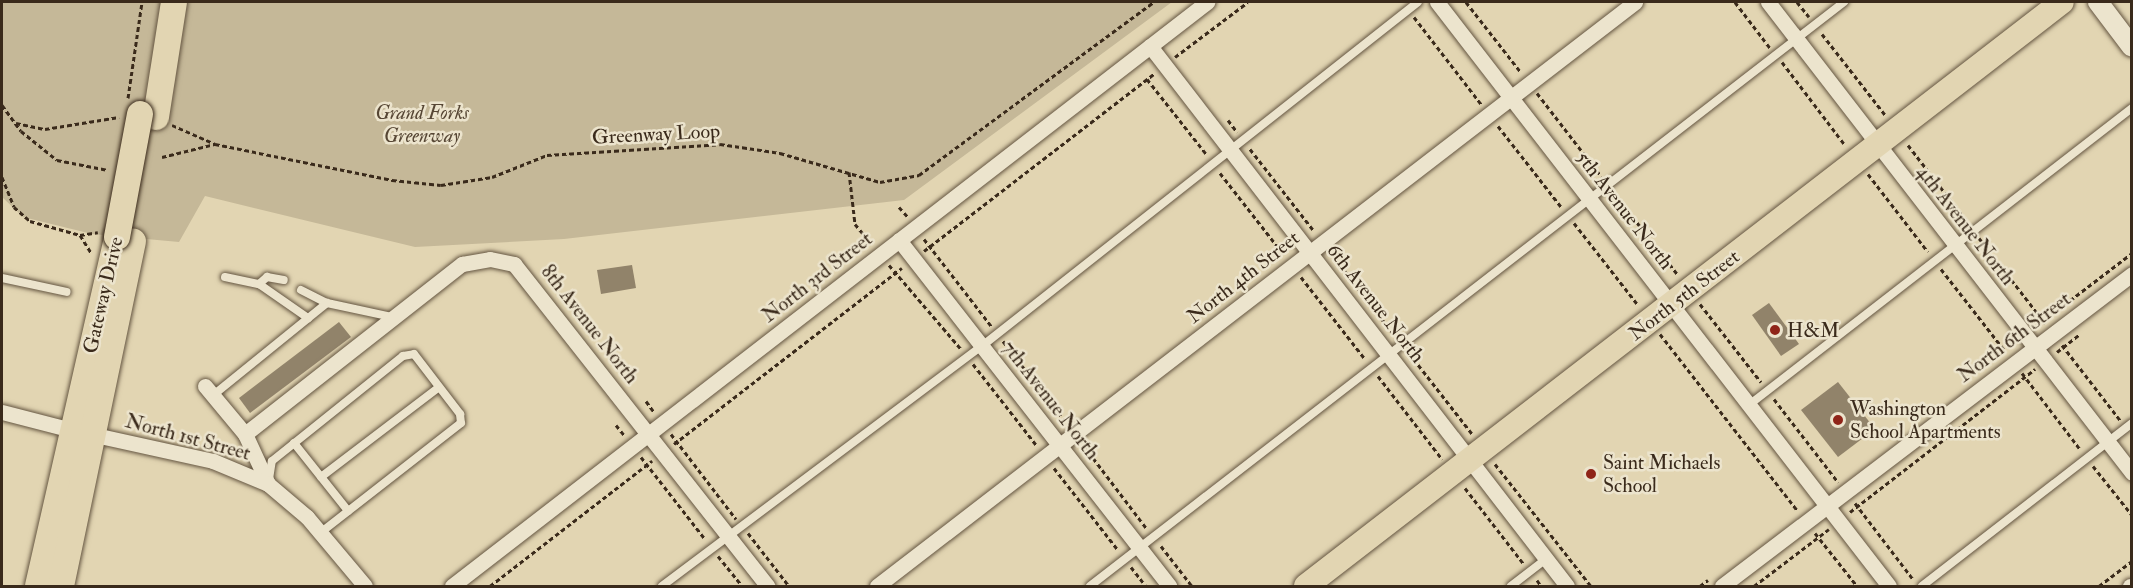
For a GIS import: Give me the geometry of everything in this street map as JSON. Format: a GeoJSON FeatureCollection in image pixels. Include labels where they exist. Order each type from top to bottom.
{"type":"FeatureCollection","features":[{"type":"Feature","properties":{"kind":"highway","name":"Gateway Drive"},"geometry":{"type":"LineString","coordinates":[[61,586],[84,432],[118,234],[146,118],[160,20],[174,2]]}},
{"type":"Feature","properties":{"kind":"highway","name":"Gateway Drive"},"geometry":{"type":"LineString","coordinates":[[38,586],[84,432]]}},
{"type":"Feature","properties":{"kind":"main road","name":"North 5th Street"},"geometry":{"type":"LineString","coordinates":[[1306,586],[2061,2]]}},
{"type":"Feature","properties":{"kind":"street","name":"North 3rd Street"},"geometry":{"type":"LineString","coordinates":[[452,586],[1207,2]]}},
{"type":"Feature","properties":{"kind":"street","name":"5th Avenue North"},"geometry":{"type":"LineString","coordinates":[[1437,2],[1889,586]]}},
{"type":"Feature","properties":{"kind":"street","name":"North 4th Street"},"geometry":{"type":"LineString","coordinates":[[877,586],[1510,96],[1635,2]]}},
{"type":"Feature","properties":{"kind":"street","name":"4th Avenue North"},"geometry":{"type":"LineString","coordinates":[[1768,2],[1796,38],[1887,137],[1954,244],[2132,472]]}},
{"type":"Feature","properties":{"kind":"street"},"geometry":{"type":"LineString","coordinates":[[2098,2],[2132,46]]}},
{"type":"Feature","properties":{"kind":"street","name":"6th Avenue North"},"geometry":{"type":"LineString","coordinates":[[1150,46],[1567,586]]}},
{"type":"Feature","properties":{"kind":"street","name":"7th Avenue North"},"geometry":{"type":"LineString","coordinates":[[899,240],[1169,586]]}},
{"type":"Feature","properties":{"kind":"street","name":"8th Avenue North"},"geometry":{"type":"LineString","coordinates":[[245,434],[462,264],[490,259],[514,264],[767,586]]}},
{"type":"Feature","properties":{"kind":"street","name":"North 6th Street"},"geometry":{"type":"LineString","coordinates":[[1722,586],[2132,274]]}},
{"type":"Feature","properties":{"kind":"street"},"geometry":{"type":"LineString","coordinates":[[209,391],[245,434],[268,484],[320,533],[365,586]]}},
{"type":"Feature","properties":{"kind":"street","name":"North 1st Street"},"geometry":{"type":"LineString","coordinates":[[2,412],[213,461],[268,484]]}},
{"type":"Feature","properties":{"kind":"lane"},"geometry":{"type":"LineString","coordinates":[[662,586],[982,346],[1228,147],[1418,2]]}},
{"type":"Feature","properties":{"kind":"lane"},"geometry":{"type":"LineString","coordinates":[[1090,586],[1588,197],[1844,2]]}},
{"type":"Feature","properties":{"kind":"lane"},"geometry":{"type":"LineString","coordinates":[[1749,405],[2132,108]]}},
{"type":"Feature","properties":{"kind":"lane"},"geometry":{"type":"LineString","coordinates":[[225,277],[259,284],[308,318]]}},
{"type":"Feature","properties":{"kind":"lane"},"geometry":{"type":"LineString","coordinates":[[259,284],[267,277],[284,280]]}},
{"type":"Feature","properties":{"kind":"lane"},"geometry":{"type":"LineString","coordinates":[[2,278],[67,292]]}},
{"type":"Feature","properties":{"kind":"lane"},"geometry":{"type":"LineString","coordinates":[[302,290],[327,303],[393,318]]}},
{"type":"Feature","properties":{"kind":"lane"},"geometry":{"type":"LineString","coordinates":[[209,391],[327,303]]}},
{"type":"Feature","properties":{"kind":"lane"},"geometry":{"type":"LineString","coordinates":[[268,484],[272,461],[403,356],[414,354],[460,414],[461,423],[320,533]]}},
{"type":"Feature","properties":{"kind":"lane"},"geometry":{"type":"LineString","coordinates":[[321,477],[440,387]]}},
{"type":"Feature","properties":{"kind":"lane"},"geometry":{"type":"LineString","coordinates":[[1922,586],[2129,425]]}},
{"type":"Feature","properties":{"kind":"lane"},"geometry":{"type":"LineString","coordinates":[[294,443],[348,511]]}},
{"type":"Feature","properties":{"kind":"lane"},"geometry":{"type":"LineString","coordinates":[[1511,586],[1546,559]]}},
{"type":"Feature","properties":{"kind":"path","name":"Greenway Loop"},"geometry":{"type":"LineString","coordinates":[[15,123],[45,129],[98,117],[146,118],[197,132],[215,144],[441,185],[492,177],[548,155],[720,144],[849,172],[880,182],[919,175],[1154,2]]}},
{"type":"Feature","properties":{"kind":"path"},"geometry":{"type":"LineString","coordinates":[[490,586],[1248,2]]}},
{"type":"Feature","properties":{"kind":"path"},"geometry":{"type":"LineString","coordinates":[[1797,2],[1814,24],[1887,137],[1973,230],[2064,347],[2129,425]]}},
{"type":"Feature","properties":{"kind":"path"},"geometry":{"type":"LineString","coordinates":[[1407,9],[1857,586]]}},
{"type":"Feature","properties":{"kind":"path"},"geometry":{"type":"LineString","coordinates":[[1163,36],[1185,64]]}},
{"type":"Feature","properties":{"kind":"path"},"geometry":{"type":"LineString","coordinates":[[1147,79],[1371,367],[1469,460],[1591,586]]}},
{"type":"Feature","properties":{"kind":"path"},"geometry":{"type":"LineString","coordinates":[[2,105],[15,123],[57,160],[108,170]]}},
{"type":"Feature","properties":{"kind":"path"},"geometry":{"type":"LineString","coordinates":[[1220,110],[1402,344],[1530,572],[1541,586]]}},
{"type":"Feature","properties":{"kind":"path","name":"Greenway Loop"},"geometry":{"type":"LineString","coordinates":[[162,157],[215,144]]}},
{"type":"Feature","properties":{"kind":"path"},"geometry":{"type":"LineString","coordinates":[[849,172],[855,224],[967,357],[1146,586]]}},
{"type":"Feature","properties":{"kind":"path"},"geometry":{"type":"LineString","coordinates":[[2,177],[14,207],[30,221],[80,235],[118,234]]}},
{"type":"Feature","properties":{"kind":"path"},"geometry":{"type":"LineString","coordinates":[[899,207],[1192,586]]}},
{"type":"Feature","properties":{"kind":"path"},"geometry":{"type":"LineString","coordinates":[[1754,586],[2089,327]]}},
{"type":"Feature","properties":{"kind":"path"},"geometry":{"type":"LineString","coordinates":[[646,401],[789,586]]}},
{"type":"Feature","properties":{"kind":"path"},"geometry":{"type":"LineString","coordinates":[[616,424],[741,586]]}},
{"type":"Feature","properties":{"kind":"path"},"geometry":{"type":"LineString","coordinates":[[2098,586],[2132,561]]}},
{"type":"Feature","properties":{"kind":"green space","name":"Grand Forks Greenway"},"geometry":{"type":"Polygon","coordinates":[[[2,2],[1172,2],[904,200],[564,239],[415,247],[205,196],[179,242],[92,234],[23,217],[2,197],[2,2]]]}},
{"type":"Feature","properties":{"kind":"building"},"geometry":{"type":"Polygon","coordinates":[[[632,265],[636,288],[601,294],[597,270],[632,265]]]}},
{"type":"Feature","properties":{"kind":"building","name":"H&M"},"geometry":{"type":"Polygon","coordinates":[[[1769,303],[1799,344],[1781,356],[1752,315],[1769,303]]]}},
{"type":"Feature","properties":{"kind":"building"},"geometry":{"type":"Polygon","coordinates":[[[339,322],[351,337],[250,413],[239,398],[339,322]]]}},
{"type":"Feature","properties":{"kind":"building","name":"Washington School Apartments"},"geometry":{"type":"Polygon","coordinates":[[[1838,382],[1875,429],[1838,457],[1801,410],[1838,382]]]}},
{"type":"Feature","properties":{"kind":"place","name":"H&M"},"geometry":{"type":"Point","coordinates":[1775,330]}},
{"type":"Feature","properties":{"kind":"place","name":"Washington School Apartments"},"geometry":{"type":"Point","coordinates":[1838,420]}},
{"type":"Feature","properties":{"kind":"place","name":"Saint Michaels School"},"geometry":{"type":"Point","coordinates":[1591,474]}}]}
